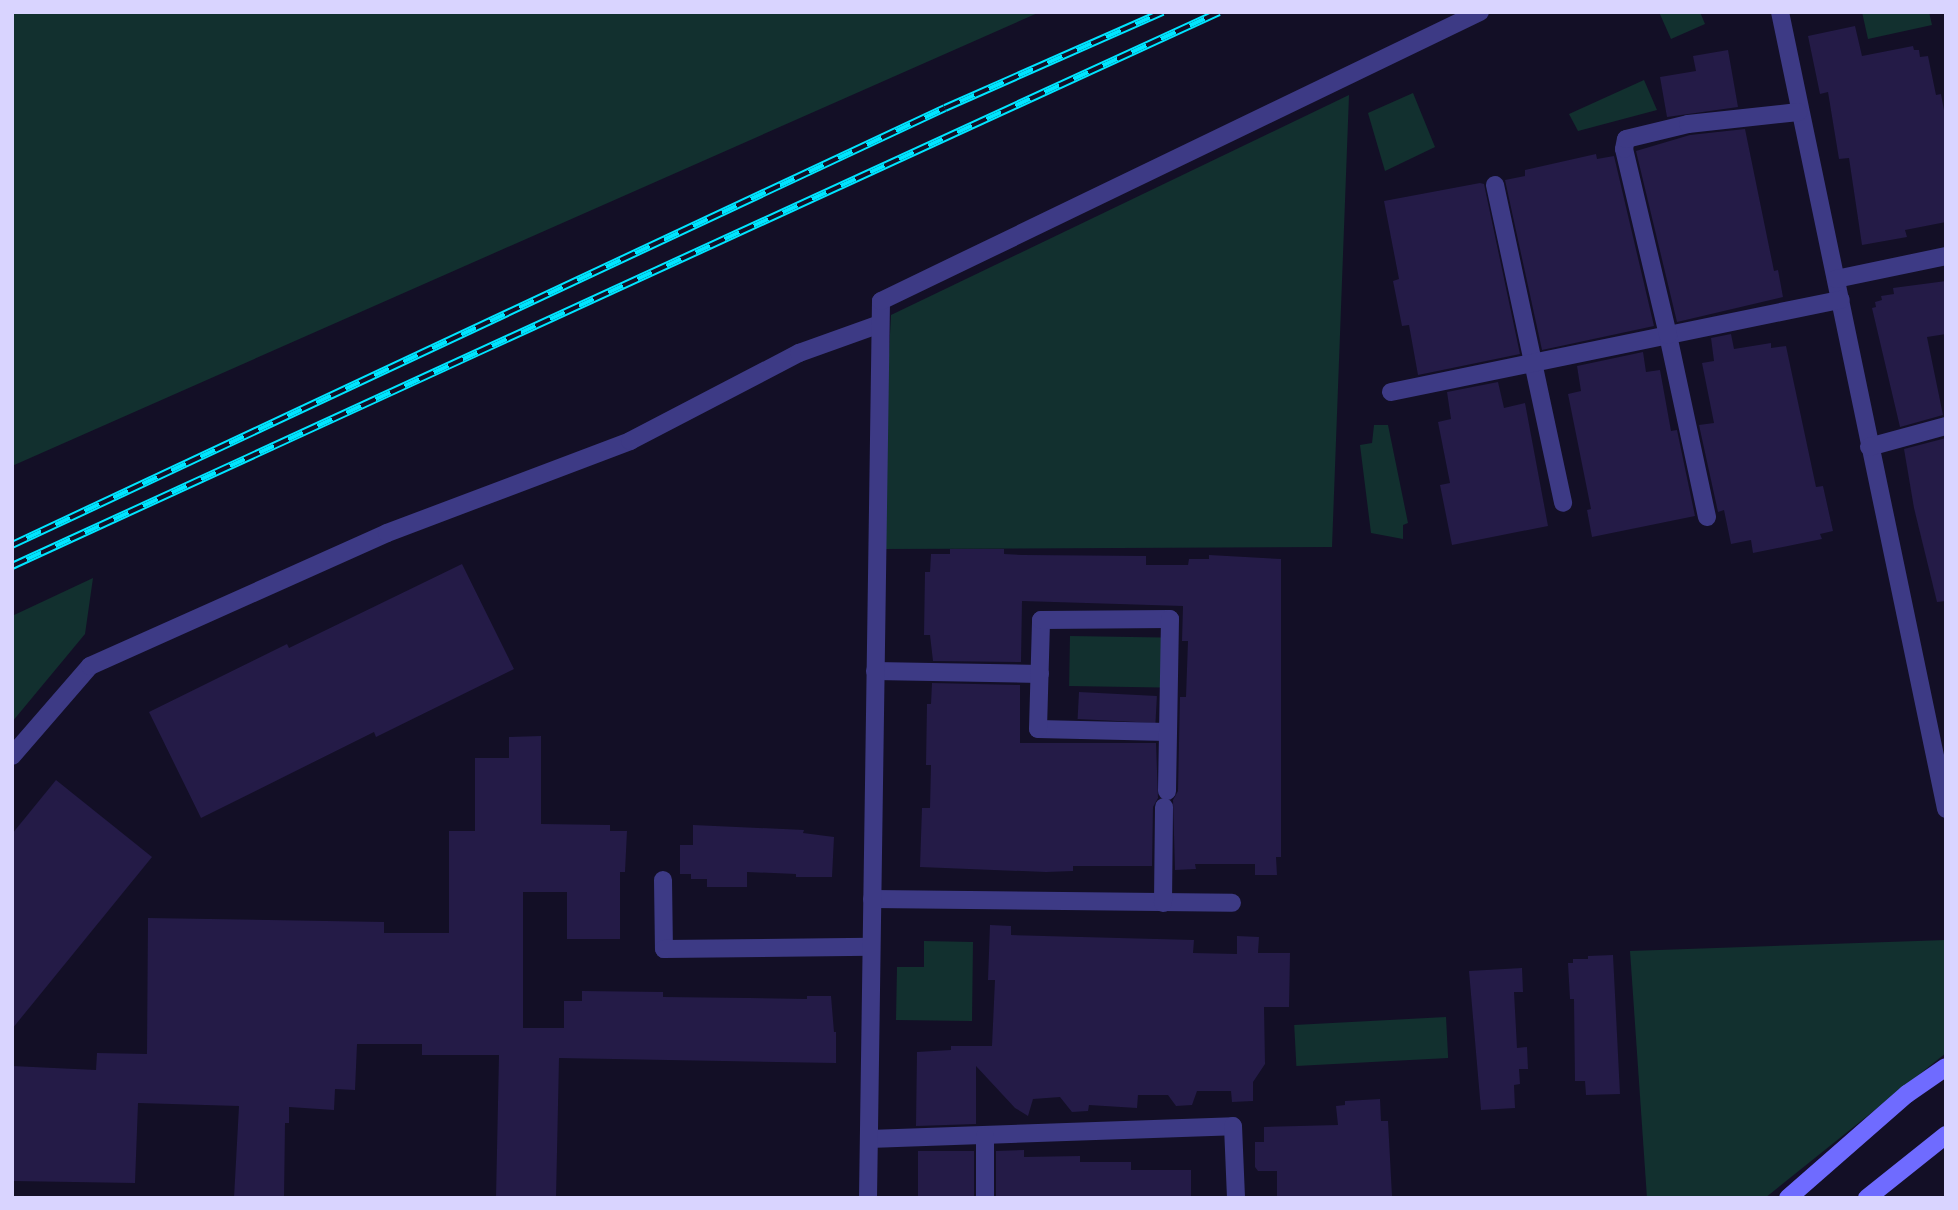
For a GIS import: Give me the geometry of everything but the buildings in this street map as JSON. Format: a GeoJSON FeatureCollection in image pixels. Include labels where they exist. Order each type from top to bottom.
{"type":"FeatureCollection","features":[{"type":"Feature","properties":{"kind":"main road"},"geometry":{"type":"LineString","coordinates":[[1788,1198],[1907,1094],[1946,1068]]}},
{"type":"Feature","properties":{"kind":"main road"},"geometry":{"type":"LineString","coordinates":[[1867,1198],[1946,1135]]}},
{"type":"Feature","properties":{"kind":"street"},"geometry":{"type":"LineString","coordinates":[[868,1198],[881,301],[1480,12]]}},
{"type":"Feature","properties":{"kind":"street"},"geometry":{"type":"LineString","coordinates":[[1780,12],[1798,113],[1841,300],[1869,447],[1946,809]]}},
{"type":"Feature","properties":{"kind":"street"},"geometry":{"type":"LineString","coordinates":[[1707,517],[1624,149],[1626,139],[1688,124],[1798,113]]}},
{"type":"Feature","properties":{"kind":"street"},"geometry":{"type":"LineString","coordinates":[[1495,186],[1563,503]]}},
{"type":"Feature","properties":{"kind":"street"},"geometry":{"type":"LineString","coordinates":[[1836,279],[1946,256]]}},
{"type":"Feature","properties":{"kind":"street"},"geometry":{"type":"LineString","coordinates":[[1391,392],[1841,300]]}},
{"type":"Feature","properties":{"kind":"street"},"geometry":{"type":"LineString","coordinates":[[12,756],[90,666],[387,533],[630,441],[799,353],[880,324]]}},
{"type":"Feature","properties":{"kind":"street"},"geometry":{"type":"LineString","coordinates":[[1869,447],[1946,426]]}},
{"type":"Feature","properties":{"kind":"street"},"geometry":{"type":"LineString","coordinates":[[1163,902],[1170,619],[1041,620],[1038,729],[1167,732]]}},
{"type":"Feature","properties":{"kind":"street"},"geometry":{"type":"LineString","coordinates":[[875,671],[1040,674]]}},
{"type":"Feature","properties":{"kind":"street"},"geometry":{"type":"LineString","coordinates":[[663,880],[664,948],[871,947]]}},
{"type":"Feature","properties":{"kind":"street"},"geometry":{"type":"LineString","coordinates":[[872,899],[1232,903]]}},
{"type":"Feature","properties":{"kind":"street"},"geometry":{"type":"LineString","coordinates":[[869,1139],[1233,1126],[1236,1198]]}},
{"type":"Feature","properties":{"kind":"street"},"geometry":{"type":"LineString","coordinates":[[985,1136],[985,1198]]}},
{"type":"Feature","properties":{"kind":"green space"},"geometry":{"type":"Polygon","coordinates":[[[12,12],[1040,12],[12,466],[12,12]]]}},
{"type":"Feature","properties":{"kind":"green space"},"geometry":{"type":"Polygon","coordinates":[[[1659,12],[1700,12],[1705,24],[1671,39],[1659,12]]]}},
{"type":"Feature","properties":{"kind":"green space"},"geometry":{"type":"Polygon","coordinates":[[[1862,12],[1929,12],[1932,25],[1868,39],[1862,12]]]}},
{"type":"Feature","properties":{"kind":"green space"},"geometry":{"type":"Polygon","coordinates":[[[1644,80],[1657,110],[1578,131],[1569,114],[1644,80]]]}},
{"type":"Feature","properties":{"kind":"green space"},"geometry":{"type":"Polygon","coordinates":[[[1413,93],[1435,147],[1385,171],[1368,113],[1413,93]]]}},
{"type":"Feature","properties":{"kind":"green space"},"geometry":{"type":"Polygon","coordinates":[[[1349,95],[1332,547],[879,549],[891,315],[1349,95]]]}},
{"type":"Feature","properties":{"kind":"green space"},"geometry":{"type":"Polygon","coordinates":[[[1374,425],[1388,425],[1408,523],[1403,525],[1403,539],[1371,533],[1360,445],[1372,443],[1374,425]]]}},
{"type":"Feature","properties":{"kind":"green space"},"geometry":{"type":"Polygon","coordinates":[[[93,578],[85,634],[12,722],[12,616],[93,578]]]}},
{"type":"Feature","properties":{"kind":"green space"},"geometry":{"type":"Polygon","coordinates":[[[1070,636],[1162,638],[1161,688],[1069,686],[1070,636]]]}},
{"type":"Feature","properties":{"kind":"green space"},"geometry":{"type":"Polygon","coordinates":[[[1946,940],[1946,1053],[1765,1198],[1647,1198],[1630,951],[1946,940]]]}},
{"type":"Feature","properties":{"kind":"green space"},"geometry":{"type":"Polygon","coordinates":[[[924,941],[973,942],[972,1021],[896,1020],[897,967],[924,967],[924,941]]]}},
{"type":"Feature","properties":{"kind":"green space"},"geometry":{"type":"Polygon","coordinates":[[[1446,1017],[1448,1058],[1296,1066],[1294,1025],[1446,1017]]]}},
{"type":"Feature","properties":{"kind":"railway"},"geometry":{"type":"LineString","coordinates":[[12,545],[945,108],[1163,12]]}},
{"type":"Feature","properties":{"kind":"railway"},"geometry":{"type":"LineString","coordinates":[[12,566],[1219,12]]}}]}
